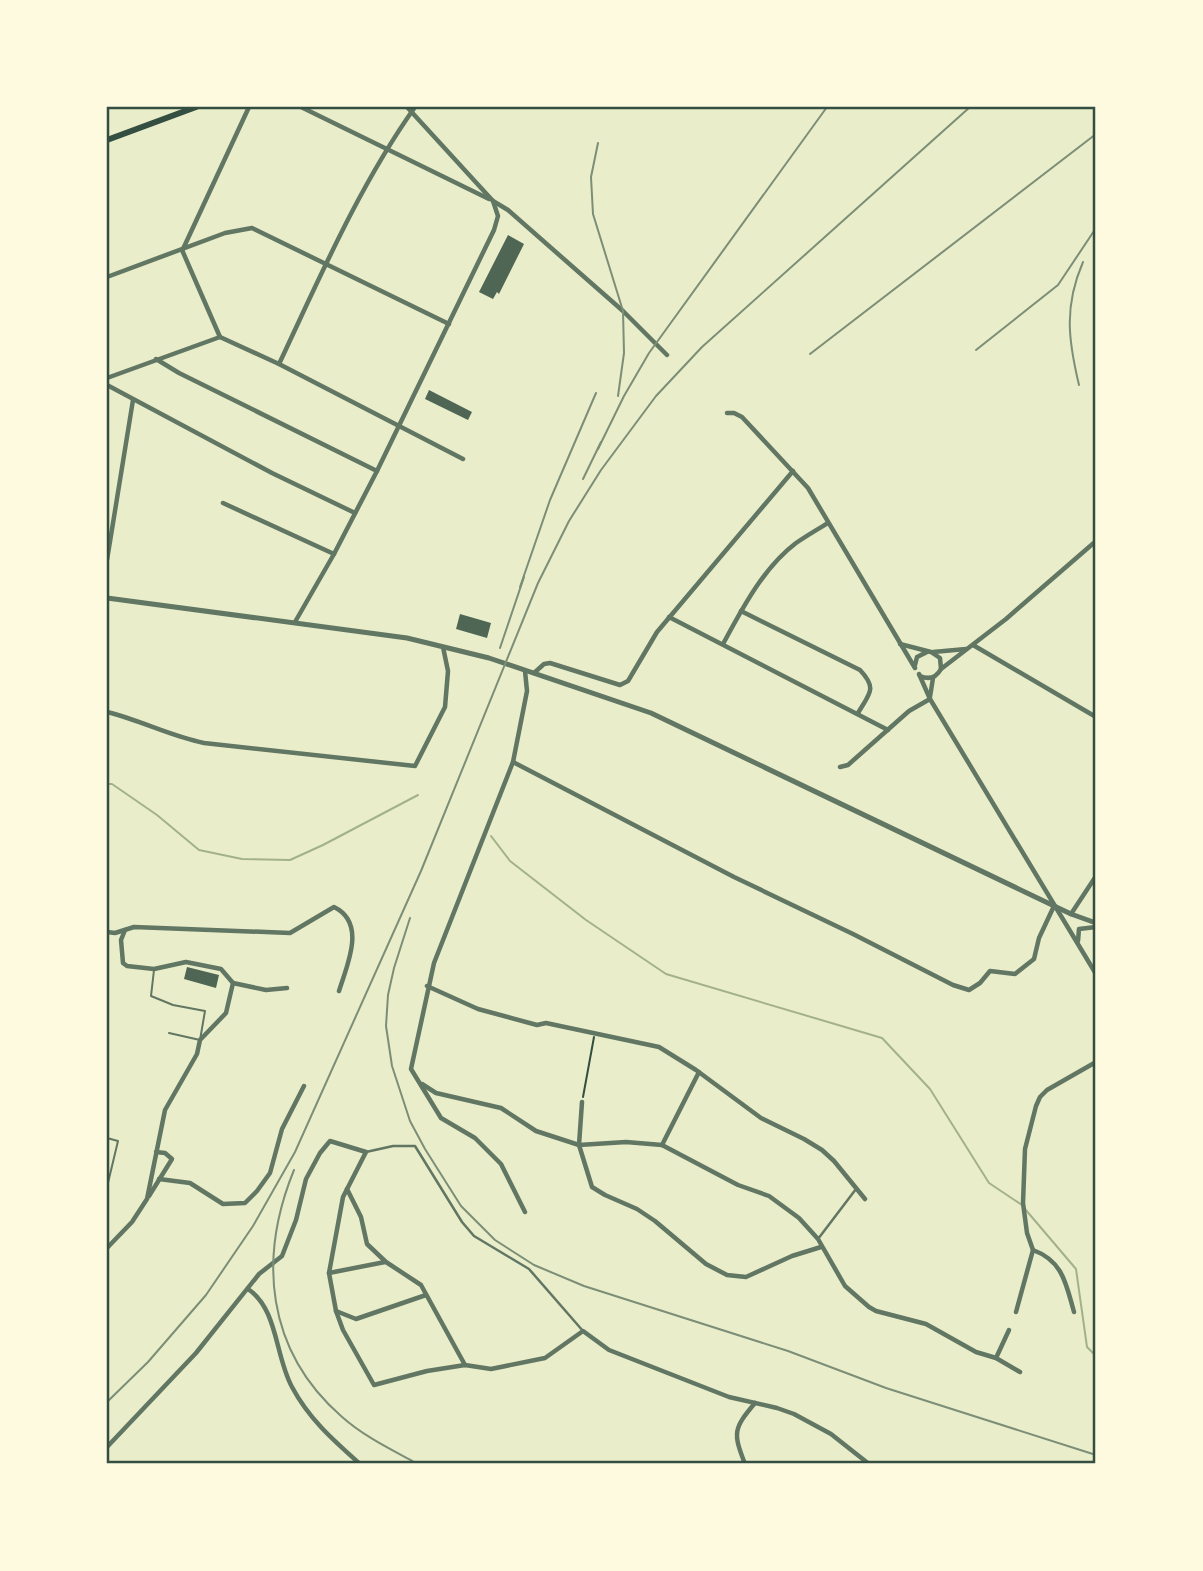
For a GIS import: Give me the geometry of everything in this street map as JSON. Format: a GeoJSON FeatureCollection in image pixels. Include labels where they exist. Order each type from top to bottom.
{"type":"FeatureCollection","features":[{"type":"Feature","properties":{"kind":"main road"},"geometry":{"type":"LineString","coordinates":[[107,140],[196,107]]}},
{"type":"Feature","properties":{"kind":"street"},"geometry":{"type":"LineString","coordinates":[[248,107],[182,250],[220,337],[279,364],[463,458]]}},
{"type":"Feature","properties":{"kind":"street"},"geometry":{"type":"LineString","coordinates":[[301,107],[508,210],[623,311],[667,355]]}},
{"type":"Feature","properties":{"kind":"street"},"geometry":{"type":"LineString","coordinates":[[295,622],[377,471],[498,222],[493,201],[413,109],[407,107]]}},
{"type":"Feature","properties":{"kind":"street"},"geometry":{"type":"LineString","coordinates":[[279,364],[386,149],[413,109]]}},
{"type":"Feature","properties":{"kind":"street"},"geometry":{"type":"LineString","coordinates":[[107,277],[225,233],[252,228],[449,324]]}},
{"type":"Feature","properties":{"kind":"street"},"geometry":{"type":"LineString","coordinates":[[107,378],[220,337]]}},
{"type":"Feature","properties":{"kind":"street"},"geometry":{"type":"LineString","coordinates":[[156,359],[377,471]]}},
{"type":"Feature","properties":{"kind":"street"},"geometry":{"type":"LineString","coordinates":[[107,385],[355,513]]}},
{"type":"Feature","properties":{"kind":"street"},"geometry":{"type":"LineString","coordinates":[[107,560],[132,400]]}},
{"type":"Feature","properties":{"kind":"street"},"geometry":{"type":"LineString","coordinates":[[727,414],[734,412],[742,417],[808,488],[919,674],[930,698],[1096,974]]}},
{"type":"Feature","properties":{"kind":"street"},"geometry":{"type":"LineString","coordinates":[[534,673],[544,664],[550,663],[620,685],[628,681],[646,648],[668,617],[793,471]]}},
{"type":"Feature","properties":{"kind":"street"},"geometry":{"type":"LineString","coordinates":[[223,503],[334,554]]}},
{"type":"Feature","properties":{"kind":"street"},"geometry":{"type":"LineString","coordinates":[[723,645],[741,611],[778,560],[795,544],[828,523]]}},
{"type":"Feature","properties":{"kind":"street"},"geometry":{"type":"LineString","coordinates":[[930,698],[933,677],[941,669],[1006,620],[1096,541]]}},
{"type":"Feature","properties":{"kind":"street"},"geometry":{"type":"LineString","coordinates":[[107,598],[408,638],[489,658],[651,713],[1096,925]]}},
{"type":"Feature","properties":{"kind":"street"},"geometry":{"type":"LineString","coordinates":[[741,611],[860,670],[871,681],[872,690],[858,713]]}},
{"type":"Feature","properties":{"kind":"street"},"geometry":{"type":"LineString","coordinates":[[668,617],[888,730]]}},
{"type":"Feature","properties":{"kind":"street"},"geometry":{"type":"LineString","coordinates":[[900,644],[940,658],[941,669]]}},
{"type":"Feature","properties":{"kind":"street"},"geometry":{"type":"LineString","coordinates":[[973,645],[1096,717]]}},
{"type":"Feature","properties":{"kind":"street"},"geometry":{"type":"LineString","coordinates":[[107,712],[204,743],[415,766],[444,707],[448,671],[443,646]]}},
{"type":"Feature","properties":{"kind":"street"},"geometry":{"type":"LineString","coordinates":[[915,668],[917,657],[929,652],[967,649]]}},
{"type":"Feature","properties":{"kind":"street"},"geometry":{"type":"LineString","coordinates":[[525,671],[527,691],[513,762],[434,963],[411,1069],[441,1118],[475,1138],[501,1164],[525,1212]]}},
{"type":"Feature","properties":{"kind":"street"},"geometry":{"type":"LineString","coordinates":[[919,674],[925,678],[933,677]]}},
{"type":"Feature","properties":{"kind":"street"},"geometry":{"type":"LineString","coordinates":[[840,767],[848,765],[909,711],[930,698]]}},
{"type":"Feature","properties":{"kind":"street"},"geometry":{"type":"LineString","coordinates":[[513,762],[734,877],[953,985],[969,990],[990,971],[1015,974],[1034,959],[1039,938],[1054,905]]}},
{"type":"Feature","properties":{"kind":"street"},"geometry":{"type":"LineString","coordinates":[[1071,914],[1096,876]]}},
{"type":"Feature","properties":{"kind":"street"},"geometry":{"type":"LineString","coordinates":[[107,932],[134,927],[290,933],[334,906],[343,911],[353,943],[339,991]]}},
{"type":"Feature","properties":{"kind":"street"},"geometry":{"type":"LineString","coordinates":[[1079,945],[1079,929],[1096,925]]}},
{"type":"Feature","properties":{"kind":"street"},"geometry":{"type":"LineString","coordinates":[[125,930],[121,940],[123,963],[128,966],[154,969],[186,962],[221,969],[233,983],[266,990],[287,988]]}},
{"type":"Feature","properties":{"kind":"street"},"geometry":{"type":"LineString","coordinates":[[146,1199],[165,1110],[197,1054],[200,1040],[226,1013],[233,983]]}},
{"type":"Feature","properties":{"kind":"street"},"geometry":{"type":"LineString","coordinates":[[428,986],[478,1009],[537,1026],[546,1023],[659,1047],[699,1072],[761,1118],[822,1150],[865,1199]]}},
{"type":"Feature","properties":{"kind":"street"},"geometry":{"type":"LineString","coordinates":[[1016,1312],[1033,1250],[1024,1213],[1024,1170],[1025,1149],[1040,1097],[1047,1090],[1096,1062]]}},
{"type":"Feature","properties":{"kind":"street"},"geometry":{"type":"LineString","coordinates":[[662,1144],[699,1072]]}},
{"type":"Feature","properties":{"kind":"street"},"geometry":{"type":"LineString","coordinates":[[422,1084],[436,1093],[501,1108],[536,1131],[579,1145],[625,1142],[662,1144],[737,1185],[769,1196],[799,1218],[818,1239],[845,1286],[869,1307],[926,1324],[989,1357],[996,1358],[1020,1373]]}},
{"type":"Feature","properties":{"kind":"street"},"geometry":{"type":"LineString","coordinates":[[159,1179],[190,1183],[223,1204],[245,1203],[270,1173],[282,1129],[304,1086]]}},
{"type":"Feature","properties":{"kind":"street"},"geometry":{"type":"LineString","coordinates":[[582,1102],[579,1145],[592,1187],[655,1221],[705,1264],[727,1275],[746,1277],[792,1256],[821,1247]]}},
{"type":"Feature","properties":{"kind":"street"},"geometry":{"type":"LineString","coordinates":[[107,1447],[196,1353],[260,1274],[282,1256],[296,1220],[306,1180],[320,1153],[330,1141],[366,1152],[393,1146],[415,1146],[462,1222],[474,1236],[529,1269],[583,1331],[609,1350],[729,1397],[794,1414],[831,1434],[869,1464]]}},
{"type":"Feature","properties":{"kind":"street"},"geometry":{"type":"LineString","coordinates":[[366,1152],[343,1197],[329,1273],[336,1311],[355,1354],[374,1385],[427,1371],[465,1365],[491,1369],[545,1358],[583,1331]]}},
{"type":"Feature","properties":{"kind":"street"},"geometry":{"type":"LineString","coordinates":[[107,1248],[132,1223],[172,1160],[165,1153],[156,1153]]}},
{"type":"Feature","properties":{"kind":"street"},"geometry":{"type":"LineString","coordinates":[[818,1239],[857,1188]]}},
{"type":"Feature","properties":{"kind":"street"},"geometry":{"type":"LineString","coordinates":[[348,1189],[361,1217],[367,1244],[386,1262],[421,1285],[465,1365]]}},
{"type":"Feature","properties":{"kind":"street"},"geometry":{"type":"LineString","coordinates":[[1033,1250],[1059,1267],[1066,1278],[1074,1312]]}},
{"type":"Feature","properties":{"kind":"street"},"geometry":{"type":"LineString","coordinates":[[329,1273],[386,1262]]}},
{"type":"Feature","properties":{"kind":"street"},"geometry":{"type":"LineString","coordinates":[[248,1289],[261,1300],[265,1308],[285,1372],[310,1418],[360,1464]]}},
{"type":"Feature","properties":{"kind":"street"},"geometry":{"type":"LineString","coordinates":[[336,1311],[356,1319],[426,1295]]}},
{"type":"Feature","properties":{"kind":"street"},"geometry":{"type":"LineString","coordinates":[[996,1358],[1009,1330]]}},
{"type":"Feature","properties":{"kind":"street"},"geometry":{"type":"LineString","coordinates":[[745,1464],[735,1432],[755,1402]]}},
{"type":"Feature","properties":{"kind":"lane"},"geometry":{"type":"LineString","coordinates":[[154,969],[151,996],[173,1005],[205,1012],[200,1040],[169,1033]]}},
{"type":"Feature","properties":{"kind":"lane"},"geometry":{"type":"LineString","coordinates":[[107,1138],[118,1141],[107,1187]]}},
{"type":"Feature","properties":{"kind":"path"},"geometry":{"type":"LineString","coordinates":[[582,1102],[595,1032]]}},
{"type":"Feature","properties":{"kind":"building"},"geometry":{"type":"Polygon","coordinates":[[[508,235],[524,244],[499,294],[497,292],[493,299],[479,292],[508,235]]]}},
{"type":"Feature","properties":{"kind":"building"},"geometry":{"type":"Polygon","coordinates":[[[429,390],[472,412],[468,420],[425,399],[429,390]]]}},
{"type":"Feature","properties":{"kind":"building"},"geometry":{"type":"Polygon","coordinates":[[[460,614],[491,623],[487,638],[456,629],[460,614]]]}},
{"type":"Feature","properties":{"kind":"building"},"geometry":{"type":"Polygon","coordinates":[[[187,967],[219,975],[216,988],[184,979],[187,967]]]}},
{"type":"Feature","properties":{"kind":"waterway"},"geometry":{"type":"LineString","coordinates":[[107,784],[112,784],[157,815],[199,850],[242,859],[290,860],[418,795]]}},
{"type":"Feature","properties":{"kind":"waterway"},"geometry":{"type":"LineString","coordinates":[[491,836],[510,861],[586,920],[666,974],[882,1038],[930,1089],[989,1183],[1022,1205]]}},
{"type":"Feature","properties":{"kind":"waterway"},"geometry":{"type":"LineString","coordinates":[[1025,1209],[1076,1269],[1087,1347],[1096,1356]]}},
{"type":"Feature","properties":{"kind":"railway"},"geometry":{"type":"LineString","coordinates":[[598,449],[649,353],[827,107]]}},
{"type":"Feature","properties":{"kind":"railway"},"geometry":{"type":"LineString","coordinates":[[107,1402],[148,1362],[206,1295],[253,1226],[295,1152],[421,871],[538,583],[569,521],[601,470],[656,396],[702,347],[970,107]]}},
{"type":"Feature","properties":{"kind":"railway"},"geometry":{"type":"LineString","coordinates":[[810,354],[1096,134]]}},
{"type":"Feature","properties":{"kind":"railway"},"geometry":{"type":"LineString","coordinates":[[598,143],[591,177],[593,214],[623,311],[624,353],[618,396]]}},
{"type":"Feature","properties":{"kind":"railway"},"geometry":{"type":"LineString","coordinates":[[976,350],[1058,285],[1096,228]]}},
{"type":"Feature","properties":{"kind":"railway"},"geometry":{"type":"LineString","coordinates":[[1079,385],[1070,337],[1070,308],[1083,262]]}},
{"type":"Feature","properties":{"kind":"railway"},"geometry":{"type":"LineString","coordinates":[[520,587],[550,500],[596,393]]}},
{"type":"Feature","properties":{"kind":"railway"},"geometry":{"type":"LineString","coordinates":[[583,479],[601,442]]}},
{"type":"Feature","properties":{"kind":"railway"},"geometry":{"type":"LineString","coordinates":[[500,648],[524,577]]}},
{"type":"Feature","properties":{"kind":"railway"},"geometry":{"type":"LineString","coordinates":[[410,918],[388,995],[386,1026],[392,1066],[410,1121],[425,1149],[461,1206],[495,1240],[534,1265],[584,1286],[788,1351],[886,1388],[1096,1455]]}},
{"type":"Feature","properties":{"kind":"railway"},"geometry":{"type":"LineString","coordinates":[[294,1170],[283,1203],[273,1269],[276,1301],[284,1332],[297,1362],[316,1390],[341,1416],[368,1436],[418,1464]]}}]}
